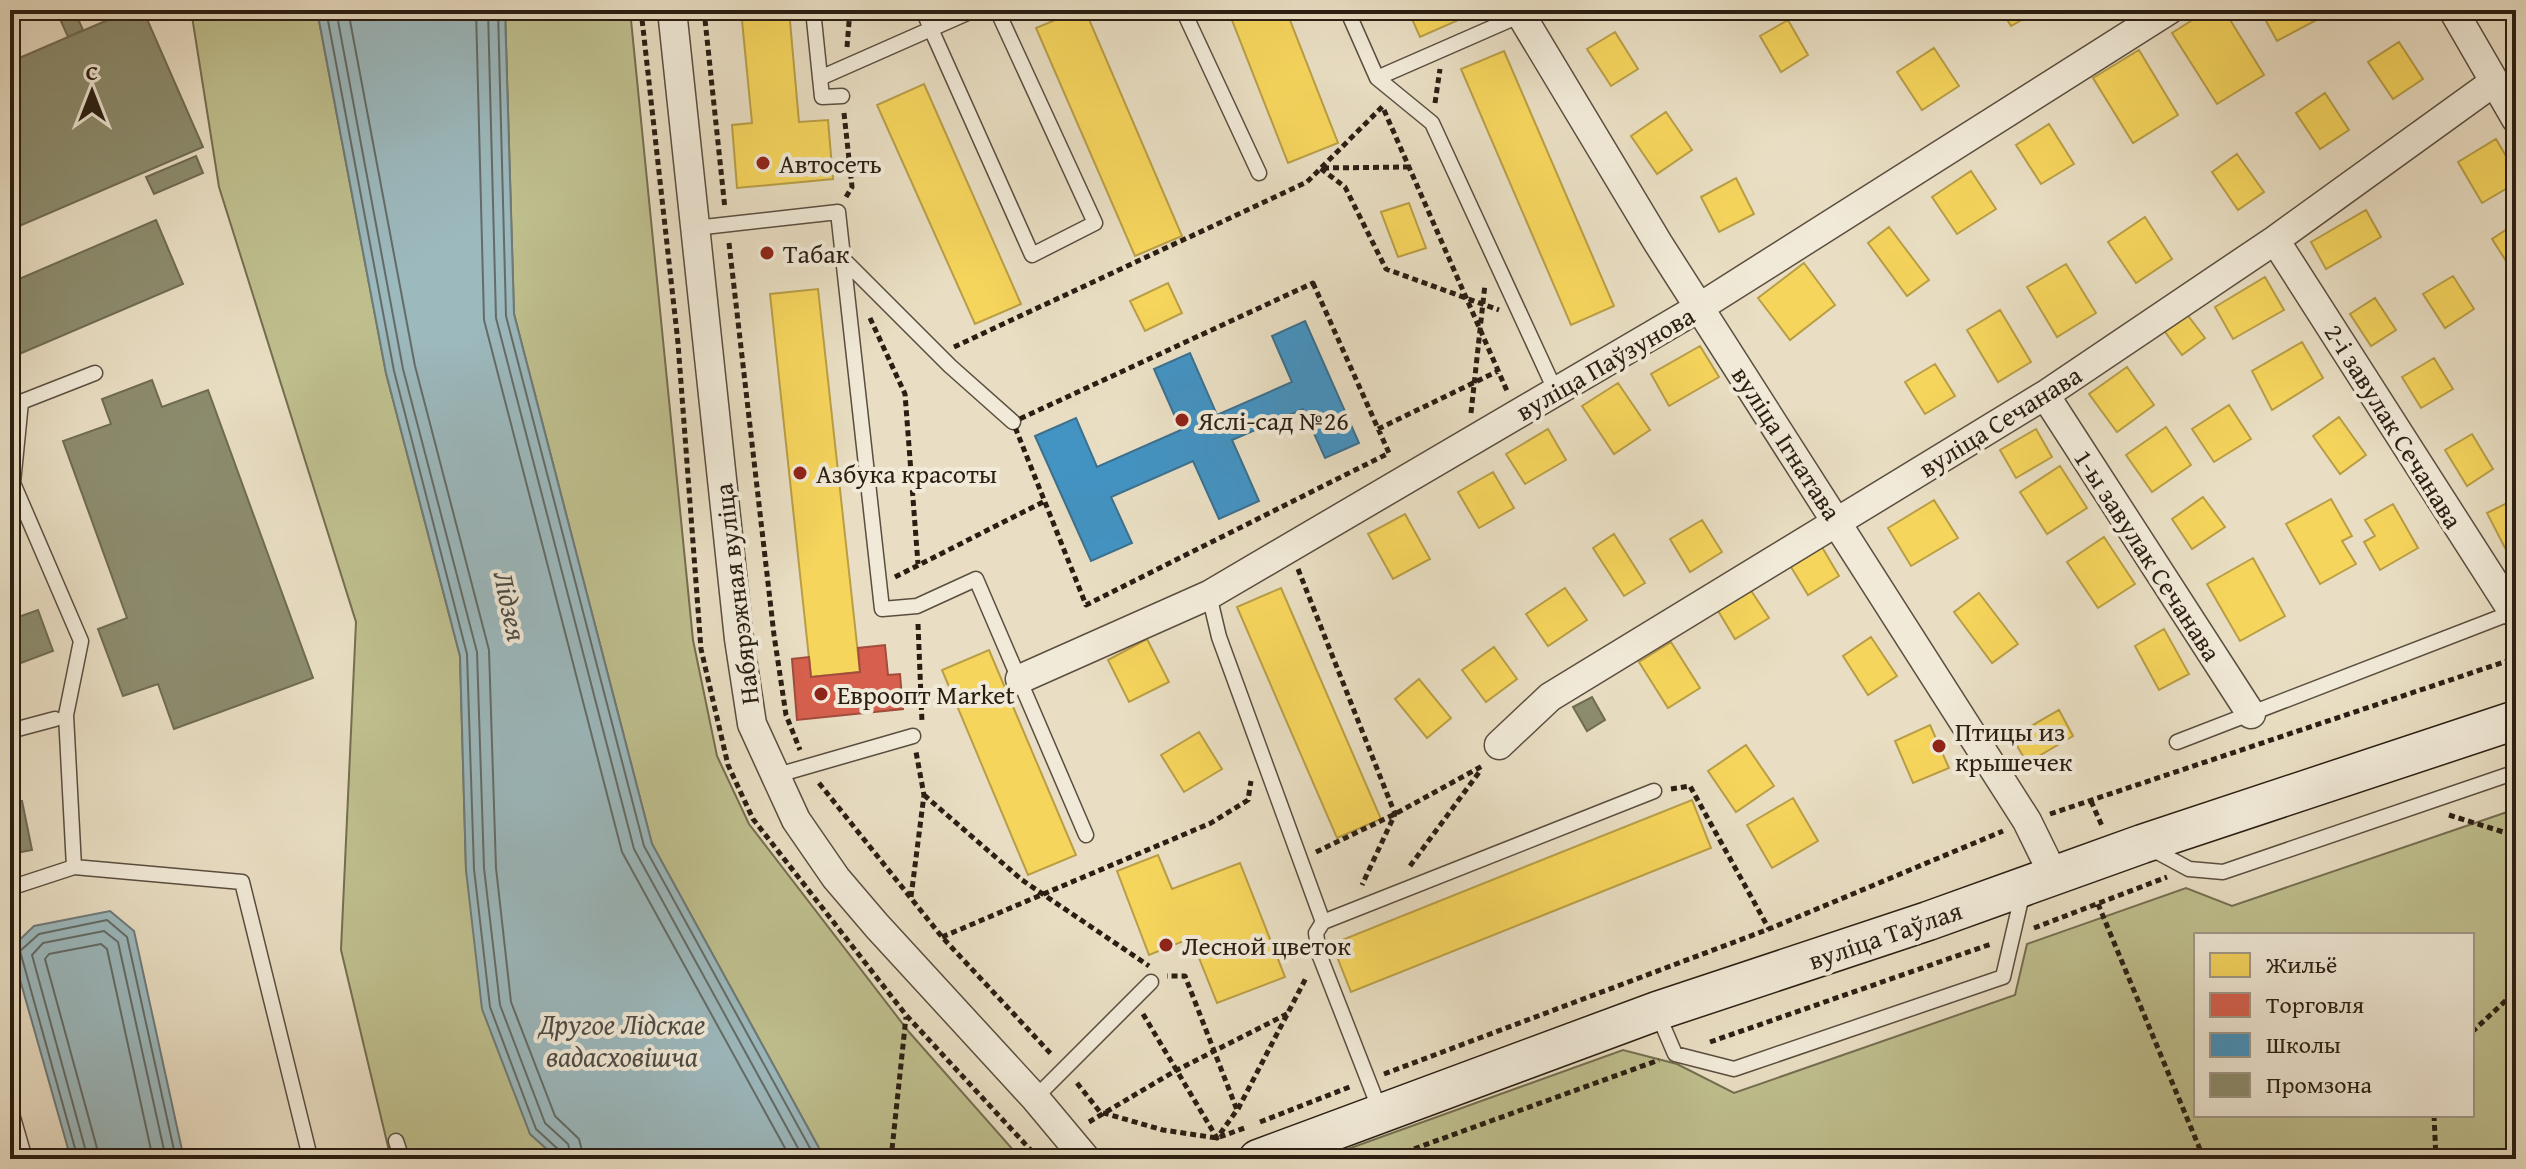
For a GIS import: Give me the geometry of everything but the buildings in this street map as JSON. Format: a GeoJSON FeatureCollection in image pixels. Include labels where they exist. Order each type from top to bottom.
{"type":"FeatureCollection","features":[{"type":"Feature","properties":{"kind":"main road","name":"вуліца Таўлая"},"geometry":{"type":"LineString","coordinates":[[1258,1159],[1657,1011],[2142,844],[2516,720]]}},
{"type":"Feature","properties":{"kind":"street","name":"Набярэжная вуліца"},"geometry":{"type":"LineString","coordinates":[[672,10],[744,680],[752,724],[796,820],[836,878],[1035,1098],[1086,1159]]}},
{"type":"Feature","properties":{"kind":"street","name":"вуліца Паўзунова"},"geometry":{"type":"LineString","coordinates":[[1020,679],[1209,595],[1700,307],[2169,10]]}},
{"type":"Feature","properties":{"kind":"street"},"geometry":{"type":"LineString","coordinates":[[2453,10],[2516,119]]}},
{"type":"Feature","properties":{"kind":"street","name":"вуліца Ігнатава"},"geometry":{"type":"LineString","coordinates":[[1520,13],[1700,307],[2027,821],[2039,882]]}},
{"type":"Feature","properties":{"kind":"street","name":"вуліца Сечанава"},"geometry":{"type":"LineString","coordinates":[[1499,745],[1550,697],[2045,395],[2275,240],[2494,82]]}},
{"type":"Feature","properties":{"kind":"street","name":"2-і завулак Сечанава"},"geometry":{"type":"LineString","coordinates":[[2275,240],[2514,612]]}},
{"type":"Feature","properties":{"kind":"street","name":"1-ы завулак Сечанава"},"geometry":{"type":"LineString","coordinates":[[2045,395],[2251,714]]}},
{"type":"Feature","properties":{"kind":"lane"},"geometry":{"type":"LineString","coordinates":[[813,10],[822,97],[842,96]]}},
{"type":"Feature","properties":{"kind":"lane"},"geometry":{"type":"LineString","coordinates":[[923,10],[1032,255],[1095,223],[997,10]]}},
{"type":"Feature","properties":{"kind":"lane"},"geometry":{"type":"LineString","coordinates":[[820,78],[974,10]]}},
{"type":"Feature","properties":{"kind":"lane"},"geometry":{"type":"LineString","coordinates":[[1183,10],[1259,173]]}},
{"type":"Feature","properties":{"kind":"lane"},"geometry":{"type":"LineString","coordinates":[[1347,10],[1377,78],[1432,123],[1556,392]]}},
{"type":"Feature","properties":{"kind":"lane"},"geometry":{"type":"LineString","coordinates":[[1377,78],[1520,13]]}},
{"type":"Feature","properties":{"kind":"lane"},"geometry":{"type":"LineString","coordinates":[[695,228],[838,212],[882,609],[917,606],[976,579],[1086,835]]}},
{"type":"Feature","properties":{"kind":"lane"},"geometry":{"type":"LineString","coordinates":[[843,259],[938,354],[1013,422]]}},
{"type":"Feature","properties":{"kind":"lane"},"geometry":{"type":"LineString","coordinates":[[74,867],[66,715],[81,641],[12,484],[21,402],[95,373]]}},
{"type":"Feature","properties":{"kind":"lane"},"geometry":{"type":"LineString","coordinates":[[1209,595],[1219,637],[1323,922]]}},
{"type":"Feature","properties":{"kind":"lane"},"geometry":{"type":"LineString","coordinates":[[2177,742],[2514,612]]}},
{"type":"Feature","properties":{"kind":"lane"},"geometry":{"type":"LineString","coordinates":[[10,731],[55,719]]}},
{"type":"Feature","properties":{"kind":"lane"},"geometry":{"type":"LineString","coordinates":[[774,776],[913,736]]}},
{"type":"Feature","properties":{"kind":"lane"},"geometry":{"type":"LineString","coordinates":[[2142,844],[2189,869],[2223,872],[2516,772]]}},
{"type":"Feature","properties":{"kind":"lane"},"geometry":{"type":"LineString","coordinates":[[1381,1113],[1319,954],[1316,933],[1323,922],[1654,791]]}},
{"type":"Feature","properties":{"kind":"lane"},"geometry":{"type":"LineString","coordinates":[[10,888],[74,867],[242,882],[308,1149]]}},
{"type":"Feature","properties":{"kind":"lane"},"geometry":{"type":"LineString","coordinates":[[1657,1011],[1675,1054],[1734,1069],[2003,977],[2012,937],[2039,882]]}},
{"type":"Feature","properties":{"kind":"lane"},"geometry":{"type":"LineString","coordinates":[[1035,1098],[1134,998],[1150,974]]}},
{"type":"Feature","properties":{"kind":"lane"},"geometry":{"type":"LineString","coordinates":[[10,1107],[25,1159]]}},
{"type":"Feature","properties":{"kind":"lane"},"geometry":{"type":"LineString","coordinates":[[396,1141],[402,1159]]}},
{"type":"Feature","properties":{"kind":"path"},"geometry":{"type":"LineString","coordinates":[[704,10],[774,635],[786,715],[807,766],[837,810],[942,937],[1064,1068],[1100,1112]]}},
{"type":"Feature","properties":{"kind":"path"},"geometry":{"type":"LineString","coordinates":[[1432,123],[1443,50]]}},
{"type":"Feature","properties":{"kind":"path"},"geometry":{"type":"LineString","coordinates":[[1377,78],[1383,106],[1498,371],[1378,429]]}},
{"type":"Feature","properties":{"kind":"path"},"geometry":{"type":"LineString","coordinates":[[838,212],[852,187],[842,96]]}},
{"type":"Feature","properties":{"kind":"path"},"geometry":{"type":"LineString","coordinates":[[938,354],[1307,182],[1383,106]]}},
{"type":"Feature","properties":{"kind":"path"},"geometry":{"type":"LineString","coordinates":[[1320,168],[1409,167]]}},
{"type":"Feature","properties":{"kind":"path"},"geometry":{"type":"LineString","coordinates":[[1320,168],[1345,187],[1386,269],[1522,318]]}},
{"type":"Feature","properties":{"kind":"path"},"geometry":{"type":"LineString","coordinates":[[1467,444],[1489,247]]}},
{"type":"Feature","properties":{"kind":"path"},"geometry":{"type":"LineString","coordinates":[[1313,283],[1389,453],[1086,605],[1013,422],[1313,283]]}},
{"type":"Feature","properties":{"kind":"path"},"geometry":{"type":"LineString","coordinates":[[868,313],[905,394],[918,564]]}},
{"type":"Feature","properties":{"kind":"path"},"geometry":{"type":"LineString","coordinates":[[880,584],[1045,501]]}},
{"type":"Feature","properties":{"kind":"path"},"geometry":{"type":"LineString","coordinates":[[1289,548],[1395,814],[1350,911]]}},
{"type":"Feature","properties":{"kind":"path"},"geometry":{"type":"LineString","coordinates":[[910,898],[924,795],[913,736],[922,722],[917,606]]}},
{"type":"Feature","properties":{"kind":"path"},"geometry":{"type":"LineString","coordinates":[[1646,973],[1769,929],[2027,821],[2516,658]]}},
{"type":"Feature","properties":{"kind":"path"},"geometry":{"type":"LineString","coordinates":[[942,937],[1046,894],[1096,869],[1211,823],[1248,800],[1256,738]]}},
{"type":"Feature","properties":{"kind":"path"},"geometry":{"type":"LineString","coordinates":[[1389,896],[1499,745]]}},
{"type":"Feature","properties":{"kind":"path"},"geometry":{"type":"LineString","coordinates":[[1300,859],[1480,770]]}},
{"type":"Feature","properties":{"kind":"path"},"geometry":{"type":"LineString","coordinates":[[1654,791],[1690,786],[1769,929]]}},
{"type":"Feature","properties":{"kind":"path"},"geometry":{"type":"LineString","coordinates":[[924,795],[1022,880],[1046,894],[1150,974]]}},
{"type":"Feature","properties":{"kind":"path"},"geometry":{"type":"LineString","coordinates":[[2417,806],[2516,836]]}},
{"type":"Feature","properties":{"kind":"path"},"geometry":{"type":"LineString","coordinates":[[1386,1159],[2012,937],[2189,869]]}},
{"type":"Feature","properties":{"kind":"path"},"geometry":{"type":"LineString","coordinates":[[2098,904],[2204,1159]]}},
{"type":"Feature","properties":{"kind":"path"},"geometry":{"type":"LineString","coordinates":[[1134,998],[1217,1138],[1237,1110],[1319,954]]}},
{"type":"Feature","properties":{"kind":"path"},"geometry":{"type":"LineString","coordinates":[[1185,976],[1237,1110]]}},
{"type":"Feature","properties":{"kind":"path"},"geometry":{"type":"LineString","coordinates":[[2474,1030],[2516,991]]}},
{"type":"Feature","properties":{"kind":"path"},"geometry":{"type":"LineString","coordinates":[[1085,1125],[1100,1112],[1287,1014]]}},
{"type":"Feature","properties":{"kind":"path"},"geometry":{"type":"LineString","coordinates":[[891,1159],[906,1015]]}},
{"type":"Feature","properties":{"kind":"path"},"geometry":{"type":"LineString","coordinates":[[2434,1117],[2436,1159]]}},
{"type":"Feature","properties":{"kind":"green space"},"geometry":{"type":"Polygon","coordinates":[[[191,10],[317,10],[386,373],[460,656],[466,870],[530,1134],[558,1159],[391,1159],[341,950],[356,622],[219,187],[191,10]]]}},
{"type":"Feature","properties":{"kind":"green space"},"geometry":{"type":"Polygon","coordinates":[[[505,10],[630,10],[693,640],[717,756],[749,824],[909,1032],[1021,1159],[825,1159],[652,844],[514,314],[505,10]]]}},
{"type":"Feature","properties":{"kind":"green space"},"geometry":{"type":"Polygon","coordinates":[[[2516,809],[2516,1159],[1320,1159],[1623,1050],[1677,1064],[1734,1093],[2015,995],[2027,944],[2186,888],[2232,906],[2516,809]]]}},
{"type":"Feature","properties":{"kind":"water","name":"Другое Лідскае вадасховішча"},"geometry":{"type":"Polygon","coordinates":[[[317,10],[505,10],[514,314],[652,844],[825,1159],[558,1159],[530,1134],[482,1009],[466,870],[460,656],[386,373],[317,10]]]}},
{"type":"Feature","properties":{"kind":"water"},"geometry":{"type":"Polygon","coordinates":[[[110,911],[134,931],[184,1159],[71,1159],[11,948],[34,926],[110,911]]]}},
{"type":"Feature","properties":{"kind":"place","name":"Автосеть"},"geometry":{"type":"Point","coordinates":[763,163]}},
{"type":"Feature","properties":{"kind":"place","name":"Табак"},"geometry":{"type":"Point","coordinates":[767,253]}},
{"type":"Feature","properties":{"kind":"place","name":"Яслі-сад №26"},"geometry":{"type":"Point","coordinates":[1182,420]}},
{"type":"Feature","properties":{"kind":"place","name":"Азбука красоты"},"geometry":{"type":"Point","coordinates":[800,473]}},
{"type":"Feature","properties":{"kind":"place","name":"Евроопт Market"},"geometry":{"type":"Point","coordinates":[821,694]}},
{"type":"Feature","properties":{"kind":"place","name":"Птицы из крышечек"},"geometry":{"type":"Point","coordinates":[1939,746]}},
{"type":"Feature","properties":{"kind":"place","name":"Лесной цветок"},"geometry":{"type":"Point","coordinates":[1166,945]}},
{"type":"Feature","properties":{"kind":"water label","name":"Лідзея"},"geometry":{"type":"Point","coordinates":[511,606]}}]}
